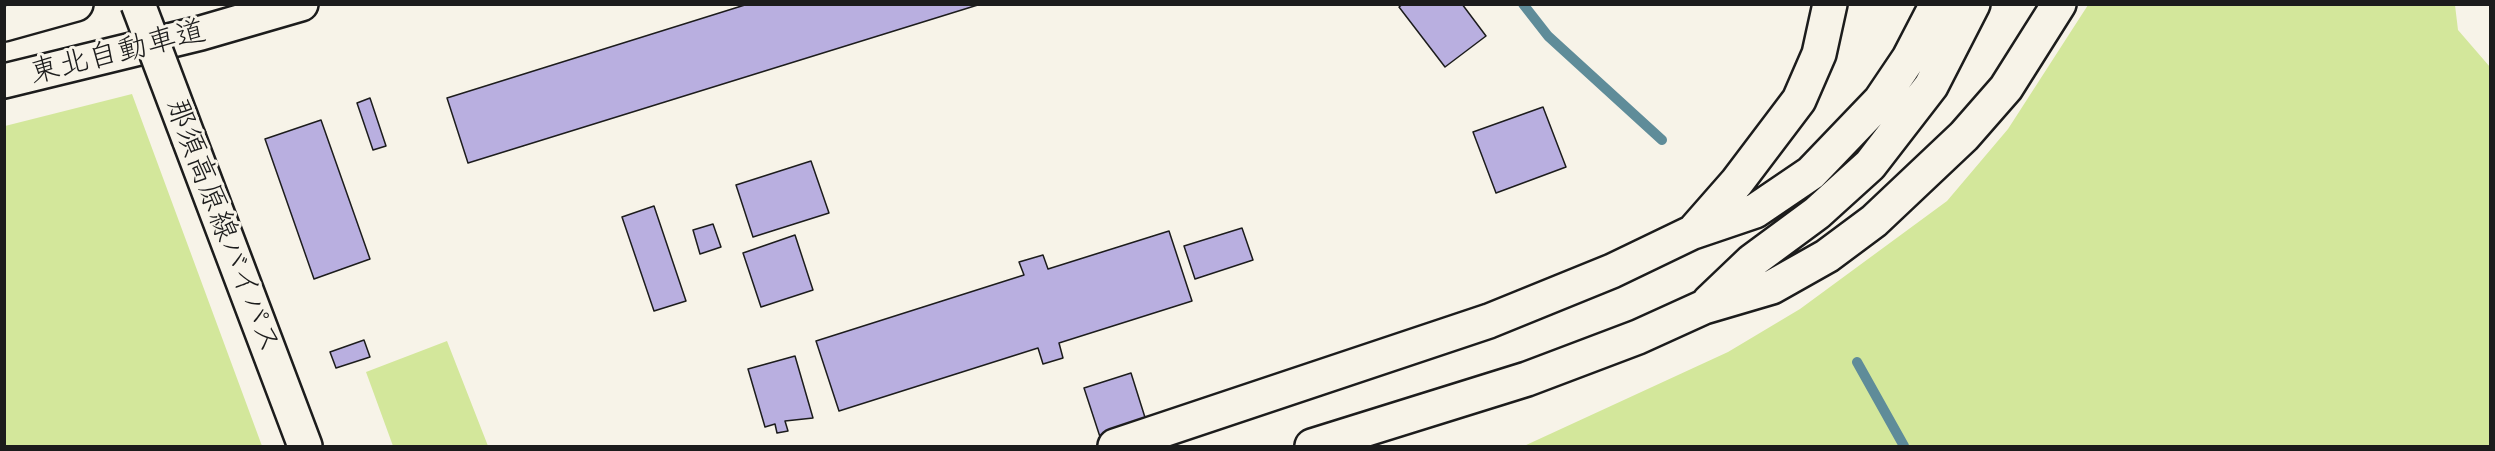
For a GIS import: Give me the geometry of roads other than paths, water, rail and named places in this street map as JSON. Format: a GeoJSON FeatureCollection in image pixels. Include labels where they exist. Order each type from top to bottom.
{"type":"FeatureCollection","features":[{"type":"Feature","properties":{"kind":"main road","name":"東北自動車道"},"geometry":{"type":"LineString","coordinates":[[4,24],[76,4]]}},
{"type":"Feature","properties":{"kind":"main road","name":"那須高原線バイパス"},"geometry":{"type":"LineString","coordinates":[[138,4],[305,447]]}},
{"type":"Feature","properties":{"kind":"main road","name":"東北自動車道"},"geometry":{"type":"LineString","coordinates":[[4,81],[201,33],[301,4]]}},
{"type":"Feature","properties":{"kind":"main road"},"geometry":{"type":"LineString","coordinates":[[1693,232],[1737,182],[1799,100],[1819,54],[1830,4]]}},
{"type":"Feature","properties":{"kind":"main road"},"geometry":{"type":"LineString","coordinates":[[1115,447],[1488,321],[1612,271],[1693,232],[1755,211],[1811,173],[1880,101],[1909,58],[1937,4]]}},
{"type":"Feature","properties":{"kind":"main road"},"geometry":{"type":"LineString","coordinates":[[1704,307],[1752,261],[1818,213],[1870,165],[1931,86],[1973,4]]}},
{"type":"Feature","properties":{"kind":"main road"},"geometry":{"type":"LineString","coordinates":[[1312,447],[1527,379],[1638,337],[1704,307],[1772,287],[1827,256],[1874,221],[1964,136],[2006,88],[2060,4]]}},
{"type":"Feature","properties":{"kind":"waterway"},"geometry":{"type":"LineString","coordinates":[[1523,4],[1548,36],[1662,140]]}},
{"type":"Feature","properties":{"kind":"waterway"},"geometry":{"type":"LineString","coordinates":[[1857,362],[1904,446]]}}]}
